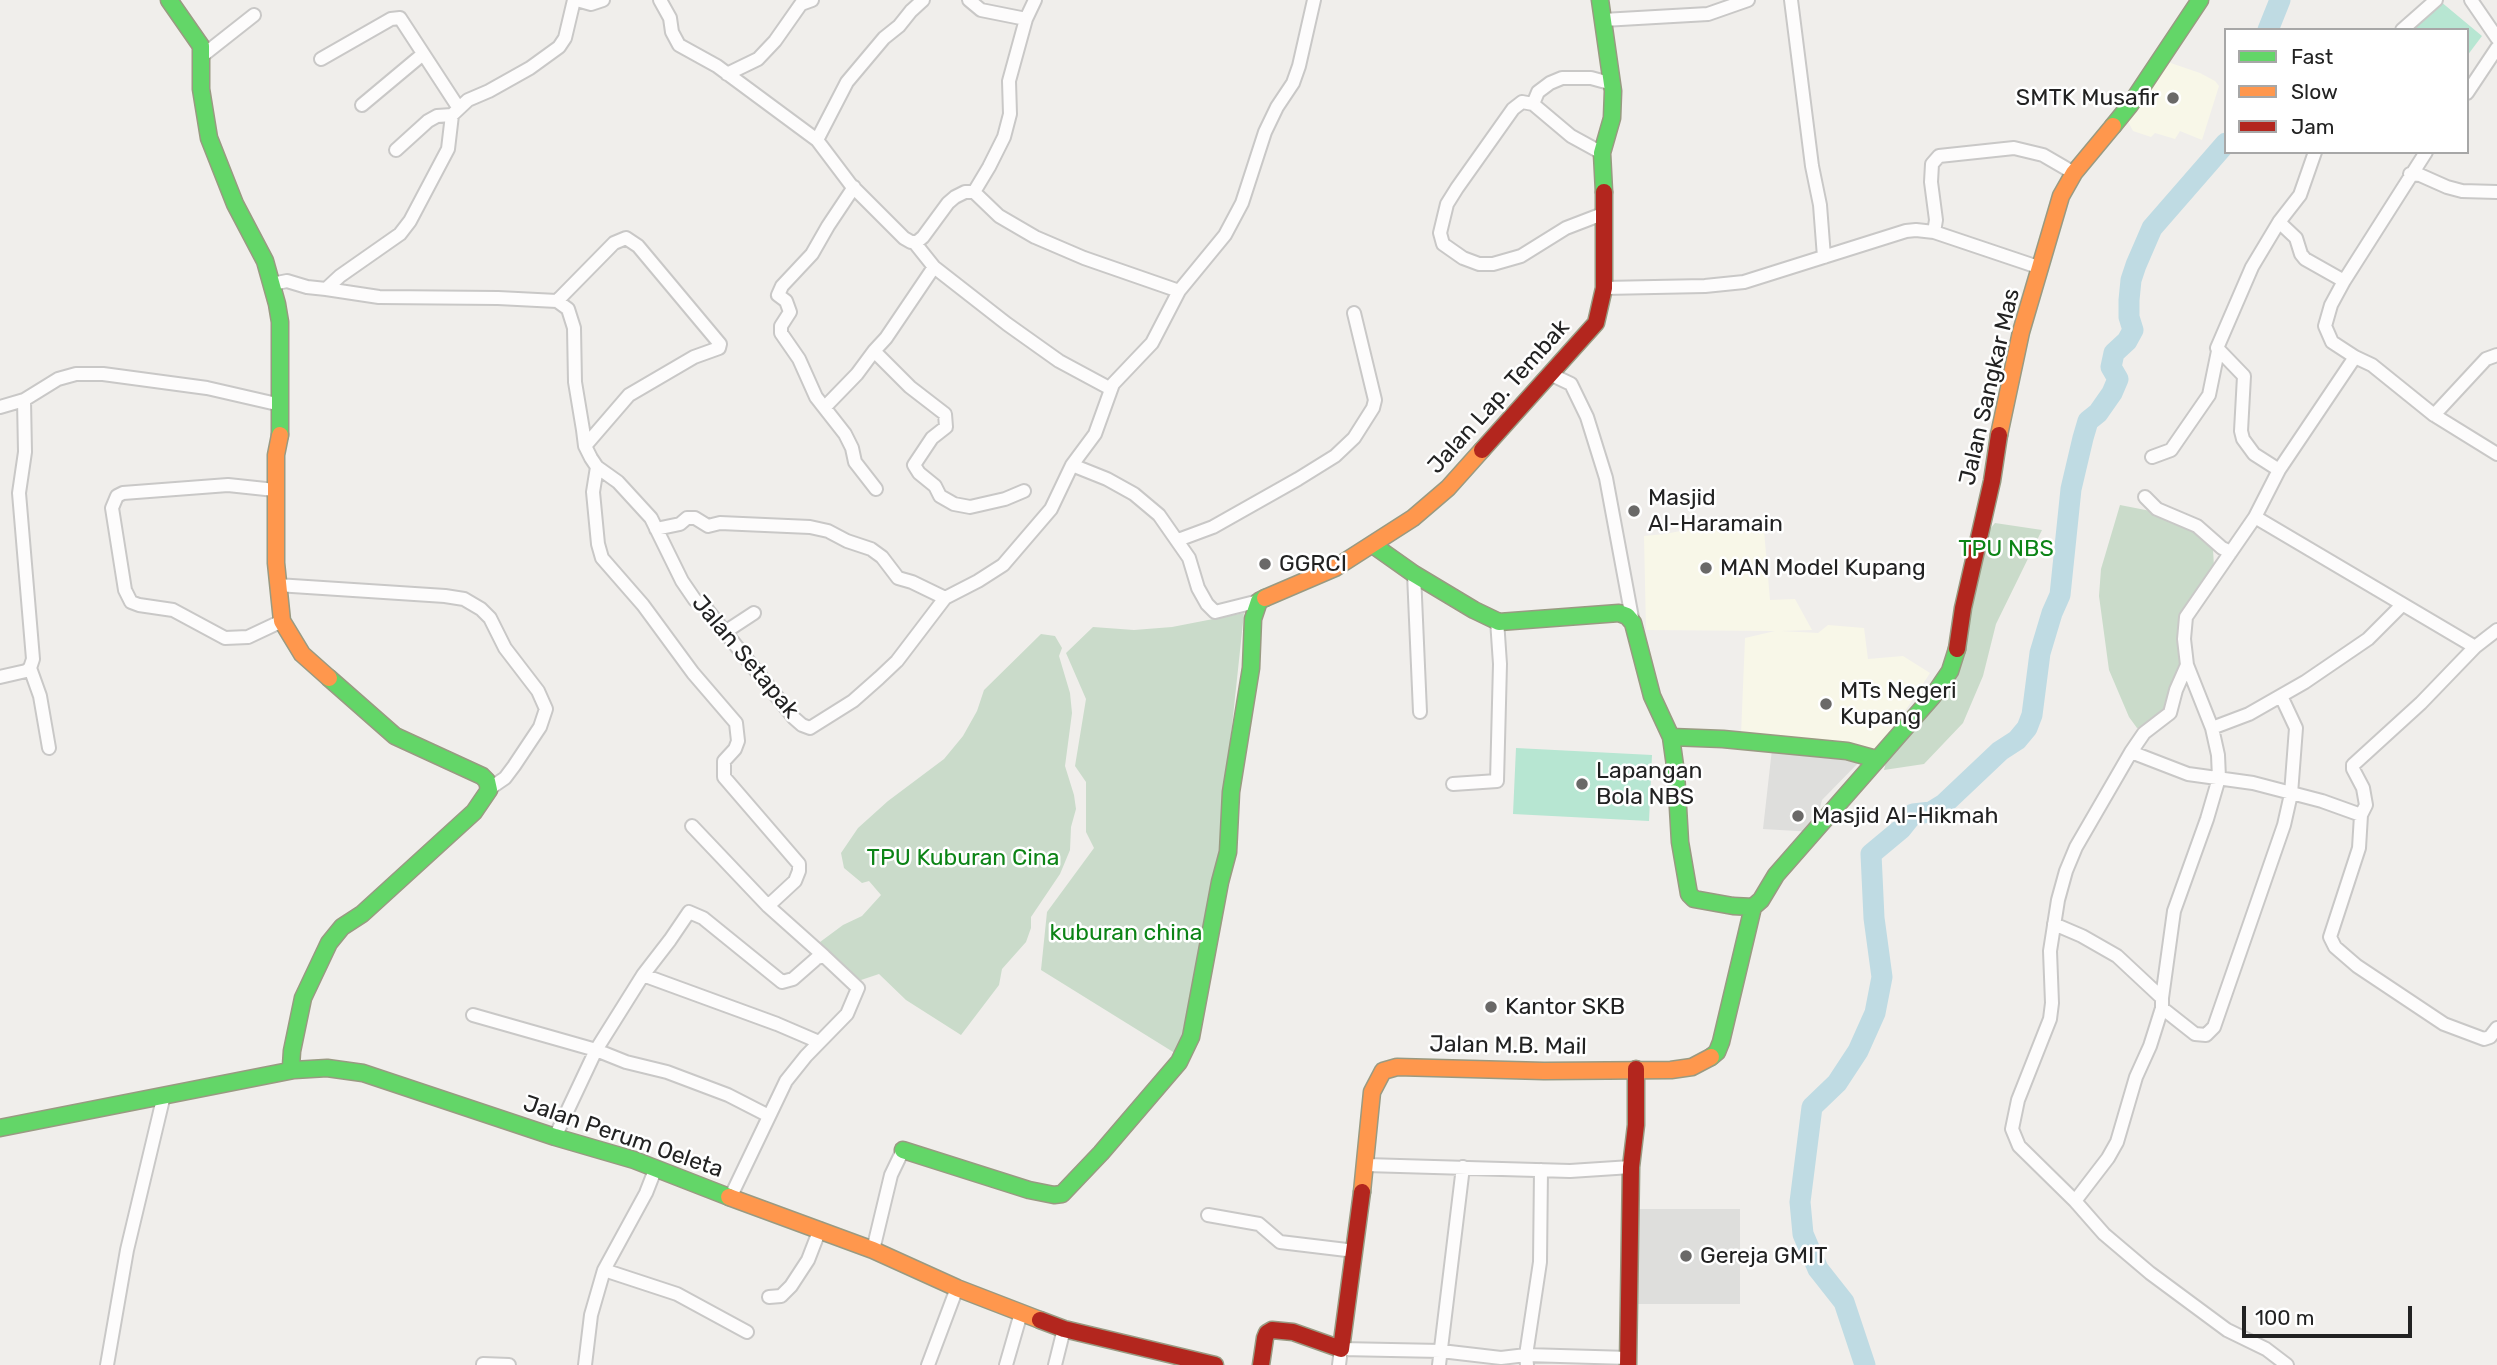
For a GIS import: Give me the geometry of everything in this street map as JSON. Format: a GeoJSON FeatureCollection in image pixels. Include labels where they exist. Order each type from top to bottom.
{"type":"FeatureCollection","features":[{"type":"Feature","properties":{"kind":"street"},"geometry":{"type":"LineString","coordinates":[[169,0],[196,36],[202,56],[201,89],[209,138],[220,171],[265,261],[280,322],[281,405],[275,490],[277,585],[282,621],[302,654],[395,736],[482,776],[489,789]]}},
{"type":"Feature","properties":{"kind":"street"},"geometry":{"type":"LineString","coordinates":[[396,150],[428,121],[455,111],[530,68],[559,47],[565,38],[575,0],[591,4],[603,0]]}},
{"type":"Feature","properties":{"kind":"street"},"geometry":{"type":"LineString","coordinates":[[660,0],[670,18],[672,32],[679,45],[727,74],[817,140],[854,187],[904,238],[914,242],[933,267],[1059,361],[1111,389]]}},
{"type":"Feature","properties":{"kind":"street"},"geometry":{"type":"LineString","coordinates":[[727,74],[758,59],[775,41],[801,4],[812,0]]}},
{"type":"Feature","properties":{"kind":"street"},"geometry":{"type":"LineString","coordinates":[[817,140],[847,82],[884,38],[923,0]]}},
{"type":"Feature","properties":{"kind":"street"},"geometry":{"type":"LineString","coordinates":[[969,0],[981,10],[1026,19]]}},
{"type":"Feature","properties":{"kind":"street"},"geometry":{"type":"LineString","coordinates":[[974,192],[1004,137],[1010,114],[1009,81],[1026,19],[1035,0]]}},
{"type":"Feature","properties":{"kind":"street","name":"Jalan Setapak"},"geometry":{"type":"LineString","coordinates":[[557,301],[568,309],[573,319],[575,382],[585,446],[597,467],[618,482],[651,518],[682,581],[695,600],[705,607],[794,718],[802,725],[810,727],[853,701],[879,678],[897,661],[945,598],[1003,565],[1051,509],[1072,465],[1095,434],[1111,389],[1152,343],[1179,291],[1224,235],[1242,204],[1265,132],[1293,83],[1299,66],[1314,0]]}},
{"type":"Feature","properties":{"kind":"street","name":"Jalan Lap. Tembak"},"geometry":{"type":"LineString","coordinates":[[1259,601],[1335,568],[1413,518],[1448,488],[1596,323],[1604,288],[1605,213],[1602,153],[1612,118],[1613,84],[1600,0]]}},
{"type":"Feature","properties":{"kind":"street"},"geometry":{"type":"LineString","coordinates":[[1603,20],[1707,14],[1748,0]]}},
{"type":"Feature","properties":{"kind":"street"},"geometry":{"type":"LineString","coordinates":[[1791,0],[1812,166],[1820,205],[1824,257]]}},
{"type":"Feature","properties":{"kind":"street","name":"Jalan Sangkar Mas"},"geometry":{"type":"LineString","coordinates":[[1753,907],[1761,900],[1776,875],[1876,759],[1904,731],[1950,671],[1993,481],[2021,332],[2061,196],[2074,173],[2115,127],[2200,0]]}},
{"type":"Feature","properties":{"kind":"street"},"geometry":{"type":"LineString","coordinates":[[2404,28],[2437,0]]}},
{"type":"Feature","properties":{"kind":"street"},"geometry":{"type":"LineString","coordinates":[[2471,0],[2497,38]]}},
{"type":"Feature","properties":{"kind":"street"},"geometry":{"type":"LineString","coordinates":[[202,56],[254,15]]}},
{"type":"Feature","properties":{"kind":"street"},"geometry":{"type":"LineString","coordinates":[[321,59],[396,18],[402,19],[455,111],[448,149],[405,228],[326,289]]}},
{"type":"Feature","properties":{"kind":"street"},"geometry":{"type":"LineString","coordinates":[[2469,90],[2497,48]]}},
{"type":"Feature","properties":{"kind":"street"},"geometry":{"type":"LineString","coordinates":[[362,105],[423,54]]}},
{"type":"Feature","properties":{"kind":"street"},"geometry":{"type":"LineString","coordinates":[[1533,104],[1538,92],[1562,78],[1591,78],[1613,84]]}},
{"type":"Feature","properties":{"kind":"street"},"geometry":{"type":"LineString","coordinates":[[1602,153],[1571,135],[1533,104],[1522,102],[1513,108],[1457,188],[1447,204],[1440,233],[1443,244],[1463,258],[1479,264],[1493,264],[1521,256],[1566,228],[1605,213]]}},
{"type":"Feature","properties":{"kind":"street"},"geometry":{"type":"LineString","coordinates":[[1934,232],[1936,220],[1931,182],[1932,164],[1938,156],[2014,148],[2043,155],[2074,173]]}},
{"type":"Feature","properties":{"kind":"street"},"geometry":{"type":"LineString","coordinates":[[2152,457],[2171,450],[2208,395],[2218,351],[2217,344],[2252,267],[2279,222],[2300,195],[2314,154]]}},
{"type":"Feature","properties":{"kind":"street"},"geometry":{"type":"LineString","coordinates":[[2425,154],[2344,281],[2331,305],[2325,326],[2332,342],[2372,365],[2434,415],[2497,454]]}},
{"type":"Feature","properties":{"kind":"street"},"geometry":{"type":"LineString","coordinates":[[2410,174],[2462,191],[2497,192]]}},
{"type":"Feature","properties":{"kind":"street"},"geometry":{"type":"LineString","coordinates":[[854,187],[812,254],[782,286],[778,295],[786,302],[790,312],[781,326],[781,332],[799,359],[816,397],[845,434],[855,462],[876,489]]}},
{"type":"Feature","properties":{"kind":"street"},"geometry":{"type":"LineString","coordinates":[[914,242],[923,237],[955,197],[965,192],[974,192],[999,216],[1035,237],[1084,258],[1179,291]]}},
{"type":"Feature","properties":{"kind":"street"},"geometry":{"type":"LineString","coordinates":[[2279,222],[2296,239],[2305,259],[2344,281]]}},
{"type":"Feature","properties":{"kind":"street"},"geometry":{"type":"LineString","coordinates":[[1604,288],[1725,285],[1754,279],[1906,231],[1934,232],[2042,268]]}},
{"type":"Feature","properties":{"kind":"street"},"geometry":{"type":"LineString","coordinates":[[272,284],[287,281],[307,287],[379,297],[557,301],[614,243],[626,238],[638,246],[720,344],[719,348],[664,373],[629,395],[585,446]]}},
{"type":"Feature","properties":{"kind":"street"},"geometry":{"type":"LineString","coordinates":[[825,407],[857,374],[886,338],[933,267]]}},
{"type":"Feature","properties":{"kind":"street"},"geometry":{"type":"LineString","coordinates":[[1178,541],[1200,534],[1298,479],[1335,456],[1354,438],[1373,408],[1374,400],[1372,380],[1359,344],[1354,313]]}},
{"type":"Feature","properties":{"kind":"street"},"geometry":{"type":"LineString","coordinates":[[874,351],[910,387],[946,414],[946,427],[932,438],[914,465],[919,473],[935,486],[940,496],[954,504],[970,507],[1005,499],[1024,491]]}},
{"type":"Feature","properties":{"kind":"street"},"geometry":{"type":"LineString","coordinates":[[2218,351],[2244,376],[2241,431],[2243,439],[2254,454],[2279,470]]}},
{"type":"Feature","properties":{"kind":"street"},"geometry":{"type":"LineString","coordinates":[[2434,415],[2486,359],[2497,355]]}},
{"type":"Feature","properties":{"kind":"street"},"geometry":{"type":"LineString","coordinates":[[2075,1201],[2117,1142],[2136,1077],[2150,1046],[2162,1003],[2174,911],[2219,778],[2218,755],[2212,728],[2187,665],[2184,639],[2186,617],[2255,517],[2279,470],[2355,357]]}},
{"type":"Feature","properties":{"kind":"street"},"geometry":{"type":"LineString","coordinates":[[0,407],[24,400],[58,379],[76,374],[103,374],[206,388],[281,405]]}},
{"type":"Feature","properties":{"kind":"street"},"geometry":{"type":"LineString","coordinates":[[1261,1365],[1266,1333],[1272,1330],[1293,1332],[1340,1357],[1441,1351],[1527,1360],[1629,1362],[1631,1167],[1636,1125],[1636,1069],[1671,1070],[1692,1067],[1705,1062],[1717,1052],[1753,907],[1694,899],[1689,894],[1680,842],[1671,737],[1652,696],[1633,624],[1606,478],[1590,426],[1571,384],[1550,374]]}},
{"type":"Feature","properties":{"kind":"street"},"geometry":{"type":"LineString","coordinates":[[24,400],[25,452],[19,493],[33,651],[30,668],[40,696],[49,748]]}},
{"type":"Feature","properties":{"kind":"street"},"geometry":{"type":"LineString","coordinates":[[873,1250],[891,1175],[903,1150],[1029,1190],[1062,1194],[1179,1062],[1191,1037],[1228,852],[1231,792],[1251,668],[1254,619],[1259,601],[1215,612],[1202,596],[1189,558],[1159,515],[1134,495],[1096,473],[1072,465]]}},
{"type":"Feature","properties":{"kind":"street"},"geometry":{"type":"LineString","coordinates":[[597,467],[593,492],[602,558],[643,605],[693,674],[736,723],[738,741],[735,749],[724,761],[724,777],[799,864],[795,881],[768,906]]}},
{"type":"Feature","properties":{"kind":"street"},"geometry":{"type":"LineString","coordinates":[[275,490],[228,485],[123,493],[117,496],[112,508],[125,590],[131,602],[173,610],[225,638],[248,637],[282,621]]}},
{"type":"Feature","properties":{"kind":"street"},"geometry":{"type":"LineString","coordinates":[[2145,497],[2157,509],[2197,526],[2222,548],[2231,552]]}},
{"type":"Feature","properties":{"kind":"street"},"geometry":{"type":"LineString","coordinates":[[2255,517],[2475,647]]}},
{"type":"Feature","properties":{"kind":"street"},"geometry":{"type":"LineString","coordinates":[[656,529],[695,519],[708,526],[720,523],[810,527],[828,531],[871,549],[882,557],[898,578],[945,598]]}},
{"type":"Feature","properties":{"kind":"street"},"geometry":{"type":"LineString","coordinates":[[1373,545],[1414,574],[1499,622],[1619,613],[1633,624]]}},
{"type":"Feature","properties":{"kind":"street"},"geometry":{"type":"LineString","coordinates":[[1414,574],[1420,712]]}},
{"type":"Feature","properties":{"kind":"street"},"geometry":{"type":"LineString","coordinates":[[277,585],[464,599],[490,618],[505,648],[538,691],[546,709],[540,727],[505,778],[489,789],[487,796],[474,812],[362,914],[342,927],[329,943],[303,998],[292,1051],[291,1066],[294,1070]]}},
{"type":"Feature","properties":{"kind":"street"},"geometry":{"type":"LineString","coordinates":[[2212,728],[2249,714],[2281,696],[2368,639],[2402,605]]}},
{"type":"Feature","properties":{"kind":"street"},"geometry":{"type":"LineString","coordinates":[[725,632],[754,613]]}},
{"type":"Feature","properties":{"kind":"street"},"geometry":{"type":"LineString","coordinates":[[1453,784],[1497,781],[1500,664],[1497,620]]}},
{"type":"Feature","properties":{"kind":"street"},"geometry":{"type":"LineString","coordinates":[[2497,630],[2475,647],[2421,703],[2353,765],[2365,795],[2365,805],[2361,815],[2359,848],[2330,940],[2357,966],[2444,1024],[2484,1039],[2490,1037],[2497,1028]]}},
{"type":"Feature","properties":{"kind":"street"},"geometry":{"type":"LineString","coordinates":[[2187,665],[2170,713],[2144,733],[2131,752],[2076,847],[2061,885],[2050,951],[2052,1003],[2049,1019],[2018,1100],[2012,1129],[2019,1146],[2104,1234],[2150,1273],[2227,1330],[2266,1349],[2287,1365]]}},
{"type":"Feature","properties":{"kind":"street"},"geometry":{"type":"LineString","coordinates":[[0,677],[30,668]]}},
{"type":"Feature","properties":{"kind":"street"},"geometry":{"type":"LineString","coordinates":[[2054,924],[2117,956],[2195,1034],[2203,1036],[2212,1030],[2284,825],[2291,794],[2296,728],[2281,696]]}},
{"type":"Feature","properties":{"kind":"street"},"geometry":{"type":"LineString","coordinates":[[1671,737],[1723,739],[1847,751],[1876,759]]}},
{"type":"Feature","properties":{"kind":"street"},"geometry":{"type":"LineString","coordinates":[[2131,752],[2188,774],[2253,783],[2322,801],[2361,815]]}},
{"type":"Feature","properties":{"kind":"street"},"geometry":{"type":"LineString","coordinates":[[692,826],[768,906],[859,988],[847,1014],[786,1081],[730,1198]]}},
{"type":"Feature","properties":{"kind":"street"},"geometry":{"type":"LineString","coordinates":[[555,1137],[596,1050],[643,975],[684,917],[692,911],[782,982],[793,979],[817,958],[824,956]]}},
{"type":"Feature","properties":{"kind":"street"},"geometry":{"type":"LineString","coordinates":[[643,975],[778,1024],[819,1042]]}},
{"type":"Feature","properties":{"kind":"street"},"geometry":{"type":"LineString","coordinates":[[473,1014],[596,1050],[626,1062],[667,1072],[728,1095],[769,1116]]}},
{"type":"Feature","properties":{"kind":"street","name":"Jalan Perum Oeleta"},"geometry":{"type":"LineString","coordinates":[[0,1128],[294,1070],[327,1068],[363,1073],[555,1137],[634,1160],[654,1170],[820,1229],[957,1288],[1064,1329],[1215,1365]]}},
{"type":"Feature","properties":{"kind":"street","name":"Jalan M.B. Mail"},"geometry":{"type":"LineString","coordinates":[[1340,1357],[1366,1164],[1372,1092],[1378,1076],[1387,1069],[1636,1069]]}},
{"type":"Feature","properties":{"kind":"street"},"geometry":{"type":"LineString","coordinates":[[107,1365],[129,1238],[164,1095]]}},
{"type":"Feature","properties":{"kind":"street"},"geometry":{"type":"LineString","coordinates":[[1366,1164],[1541,1170],[1631,1167]]}},
{"type":"Feature","properties":{"kind":"street"},"geometry":{"type":"LineString","coordinates":[[1439,1365],[1463,1167]]}},
{"type":"Feature","properties":{"kind":"street"},"geometry":{"type":"LineString","coordinates":[[585,1365],[591,1315],[604,1270],[646,1193],[654,1170]]}},
{"type":"Feature","properties":{"kind":"street"},"geometry":{"type":"LineString","coordinates":[[1527,1360],[1540,1262],[1541,1170]]}},
{"type":"Feature","properties":{"kind":"street"},"geometry":{"type":"LineString","coordinates":[[1208,1214],[1259,1224],[1280,1242],[1355,1251]]}},
{"type":"Feature","properties":{"kind":"street"},"geometry":{"type":"LineString","coordinates":[[769,1297],[781,1296],[791,1286],[808,1260],[820,1229]]}},
{"type":"Feature","properties":{"kind":"street"},"geometry":{"type":"LineString","coordinates":[[604,1270],[677,1294],[747,1332]]}},
{"type":"Feature","properties":{"kind":"street"},"geometry":{"type":"LineString","coordinates":[[928,1365],[957,1288]]}},
{"type":"Feature","properties":{"kind":"street"},"geometry":{"type":"LineString","coordinates":[[1006,1365],[1021,1312]]}},
{"type":"Feature","properties":{"kind":"street"},"geometry":{"type":"LineString","coordinates":[[1055,1365],[1064,1329]]}},
{"type":"Feature","properties":{"kind":"street"},"geometry":{"type":"LineString","coordinates":[[483,1364],[509,1365]]}},
{"type":"Feature","properties":{"kind":"shaded area","name":"SMTK Musafir"},"geometry":{"type":"Polygon","coordinates":[[[2159,59],[2200,73],[2219,86],[2202,140],[2180,131],[2175,139],[2155,133],[2151,137],[2133,131],[2122,110],[2159,59]]]}},
{"type":"Feature","properties":{"kind":"shaded area"},"geometry":{"type":"Polygon","coordinates":[[[1742,519],[1763,519],[1770,600],[1795,599],[1812,630],[1781,631],[1818,633],[1828,625],[1864,628],[1868,659],[1903,656],[1930,673],[1879,751],[1741,735],[1745,638],[1775,631],[1646,630],[1644,536],[1742,519]]]}},
{"type":"Feature","properties":{"kind":"shaded area"},"geometry":{"type":"Polygon","coordinates":[[[1772,749],[1863,758],[1822,800],[1814,832],[1763,829],[1772,749]]]}},
{"type":"Feature","properties":{"kind":"shaded area","name":"Gereja GMIT"},"geometry":{"type":"Polygon","coordinates":[[[1633,1209],[1740,1209],[1740,1304],[1633,1304],[1633,1209]]]}},
{"type":"Feature","properties":{"kind":"green space"},"geometry":{"type":"Polygon","coordinates":[[[2440,1],[2482,36],[2469,53],[2469,28],[2416,27],[2440,1]]]}},
{"type":"Feature","properties":{"kind":"green space"},"geometry":{"type":"Polygon","coordinates":[[[2120,505],[2171,515],[2200,532],[2213,549],[2214,567],[2196,593],[2177,703],[2166,724],[2137,728],[2129,717],[2109,670],[2099,596],[2101,569],[2120,505]]]}},
{"type":"Feature","properties":{"kind":"green space","name":"TPU NBS"},"geometry":{"type":"Polygon","coordinates":[[[1995,523],[2042,530],[1996,624],[1983,676],[1963,723],[1924,764],[1884,770],[1891,741],[1938,683],[1990,529],[1995,523]]]}},
{"type":"Feature","properties":{"kind":"green space","name":"kuburan china"},"geometry":{"type":"Polygon","coordinates":[[[1244,613],[1221,847],[1178,1055],[1041,970],[1047,912],[1094,848],[1086,832],[1086,782],[1075,766],[1086,699],[1066,653],[1093,627],[1134,630],[1172,627],[1244,613]]]}},
{"type":"Feature","properties":{"kind":"green space","name":"TPU Kuburan Cina"},"geometry":{"type":"Polygon","coordinates":[[[1041,634],[1055,636],[1062,648],[1059,656],[1070,693],[1072,713],[1065,766],[1076,809],[1071,827],[1070,850],[1060,874],[1031,917],[1031,928],[1026,942],[1002,969],[999,985],[961,1035],[906,1000],[879,974],[861,980],[840,967],[816,945],[843,925],[862,916],[881,895],[869,881],[862,883],[844,868],[841,853],[858,828],[888,801],[944,759],[963,736],[977,711],[984,690],[1041,634]]]}},
{"type":"Feature","properties":{"kind":"green space","name":"Lapangan Bola NBS"},"geometry":{"type":"Polygon","coordinates":[[[1516,748],[1652,755],[1649,821],[1513,814],[1516,748]]]}},
{"type":"Feature","properties":{"kind":"waterway"},"geometry":{"type":"LineString","coordinates":[[2269,28],[2280,0]]}},
{"type":"Feature","properties":{"kind":"waterway"},"geometry":{"type":"LineString","coordinates":[[1865,1365],[1844,1302],[1818,1269],[1803,1234],[1800,1202],[1812,1107],[1837,1083],[1858,1051],[1875,1013],[1882,977],[1874,918],[1871,854],[1901,829],[1913,814],[1931,812],[1944,804],[2027,728],[2032,715],[2040,653],[2060,595],[2071,489],[2083,438],[2088,421],[2098,413],[2118,379],[2111,367],[2114,353],[2127,341],[2133,330],[2129,317],[2129,300],[2136,265],[2152,228],[2224,145]]}},
{"type":"Feature","properties":{"kind":"traffic: fast"},"geometry":{"type":"LineString","coordinates":[[169,0],[201,46],[201,89],[209,138],[235,204],[265,261],[277,304],[280,322],[280,435]]}},
{"type":"Feature","properties":{"kind":"traffic: fast"},"geometry":{"type":"LineString","coordinates":[[1600,0],[1613,91],[1612,118],[1602,153],[1604,192]]}},
{"type":"Feature","properties":{"kind":"traffic: fast"},"geometry":{"type":"LineString","coordinates":[[2113,126],[2200,0]]}},
{"type":"Feature","properties":{"kind":"traffic: fast"},"geometry":{"type":"LineString","coordinates":[[1373,545],[1414,574],[1499,622],[1619,613],[1627,616],[1633,623],[1652,696],[1671,737],[1680,842],[1689,894],[1694,899],[1733,906],[1753,907],[1761,900],[1776,875],[1933,696],[1950,671],[1957,649]]}},
{"type":"Feature","properties":{"kind":"traffic: fast"},"geometry":{"type":"LineString","coordinates":[[903,1150],[1029,1190],[1062,1194],[1179,1062],[1191,1037],[1228,852],[1231,792],[1251,668],[1253,619],[1259,601],[1265,598]]}},
{"type":"Feature","properties":{"kind":"traffic: fast"},"geometry":{"type":"LineString","coordinates":[[294,1070],[291,1066],[292,1051],[303,998],[329,943],[342,927],[362,914],[474,812],[489,790],[487,781],[482,776],[395,736],[329,678]]}},
{"type":"Feature","properties":{"kind":"traffic: fast"},"geometry":{"type":"LineString","coordinates":[[1671,737],[1723,739],[1847,751],[1876,759]]}},
{"type":"Feature","properties":{"kind":"traffic: fast"},"geometry":{"type":"LineString","coordinates":[[1711,1057],[1717,1052],[1721,1042],[1753,907]]}},
{"type":"Feature","properties":{"kind":"traffic: fast"},"geometry":{"type":"LineString","coordinates":[[0,1128],[294,1070],[327,1068],[363,1073],[555,1137],[634,1160],[729,1197]]}},
{"type":"Feature","properties":{"kind":"traffic: slow"},"geometry":{"type":"LineString","coordinates":[[1999,435],[2021,332],[2061,196],[2074,173],[2113,126]]}},
{"type":"Feature","properties":{"kind":"traffic: slow"},"geometry":{"type":"LineString","coordinates":[[280,435],[276,455],[276,563],[282,621],[302,654],[329,678]]}},
{"type":"Feature","properties":{"kind":"traffic: slow"},"geometry":{"type":"LineString","coordinates":[[1265,598],[1335,568],[1413,518],[1448,488],[1482,450]]}},
{"type":"Feature","properties":{"kind":"traffic: slow"},"geometry":{"type":"LineString","coordinates":[[1362,1192],[1372,1092],[1383,1071],[1397,1067],[1544,1071],[1671,1070],[1692,1067],[1711,1057]]}},
{"type":"Feature","properties":{"kind":"traffic: slow"},"geometry":{"type":"LineString","coordinates":[[729,1197],[873,1250],[957,1288],[1040,1320]]}},
{"type":"Feature","properties":{"kind":"traffic: jam"},"geometry":{"type":"LineString","coordinates":[[1482,450],[1596,323],[1604,288],[1604,192]]}},
{"type":"Feature","properties":{"kind":"traffic: jam"},"geometry":{"type":"LineString","coordinates":[[1957,649],[1999,435]]}},
{"type":"Feature","properties":{"kind":"traffic: jam"},"geometry":{"type":"LineString","coordinates":[[1628,1365],[1631,1167],[1636,1125],[1636,1069]]}},
{"type":"Feature","properties":{"kind":"traffic: jam"},"geometry":{"type":"LineString","coordinates":[[1261,1365],[1265,1338],[1272,1330],[1293,1332],[1341,1349],[1362,1192]]}},
{"type":"Feature","properties":{"kind":"traffic: jam"},"geometry":{"type":"LineString","coordinates":[[1040,1320],[1064,1329],[1215,1365]]}},
{"type":"Feature","properties":{"kind":"place","name":"SMTK Musafir"},"geometry":{"type":"Point","coordinates":[2173,98]}},
{"type":"Feature","properties":{"kind":"place","name":"Masjid Al-Haramain"},"geometry":{"type":"Point","coordinates":[1634,511]}},
{"type":"Feature","properties":{"kind":"place","name":"GGRCI"},"geometry":{"type":"Point","coordinates":[1265,564]}},
{"type":"Feature","properties":{"kind":"place","name":"MAN Model Kupang"},"geometry":{"type":"Point","coordinates":[1706,568]}},
{"type":"Feature","properties":{"kind":"place","name":"MTs Negeri Kupang"},"geometry":{"type":"Point","coordinates":[1826,704]}},
{"type":"Feature","properties":{"kind":"place","name":"Lapangan Bola NBS"},"geometry":{"type":"Point","coordinates":[1582,784]}},
{"type":"Feature","properties":{"kind":"place","name":"Masjid Al-Hikmah"},"geometry":{"type":"Point","coordinates":[1798,816]}},
{"type":"Feature","properties":{"kind":"place","name":"Kantor SKB"},"geometry":{"type":"Point","coordinates":[1491,1007]}},
{"type":"Feature","properties":{"kind":"place","name":"Gereja GMIT"},"geometry":{"type":"Point","coordinates":[1686,1256]}}]}
